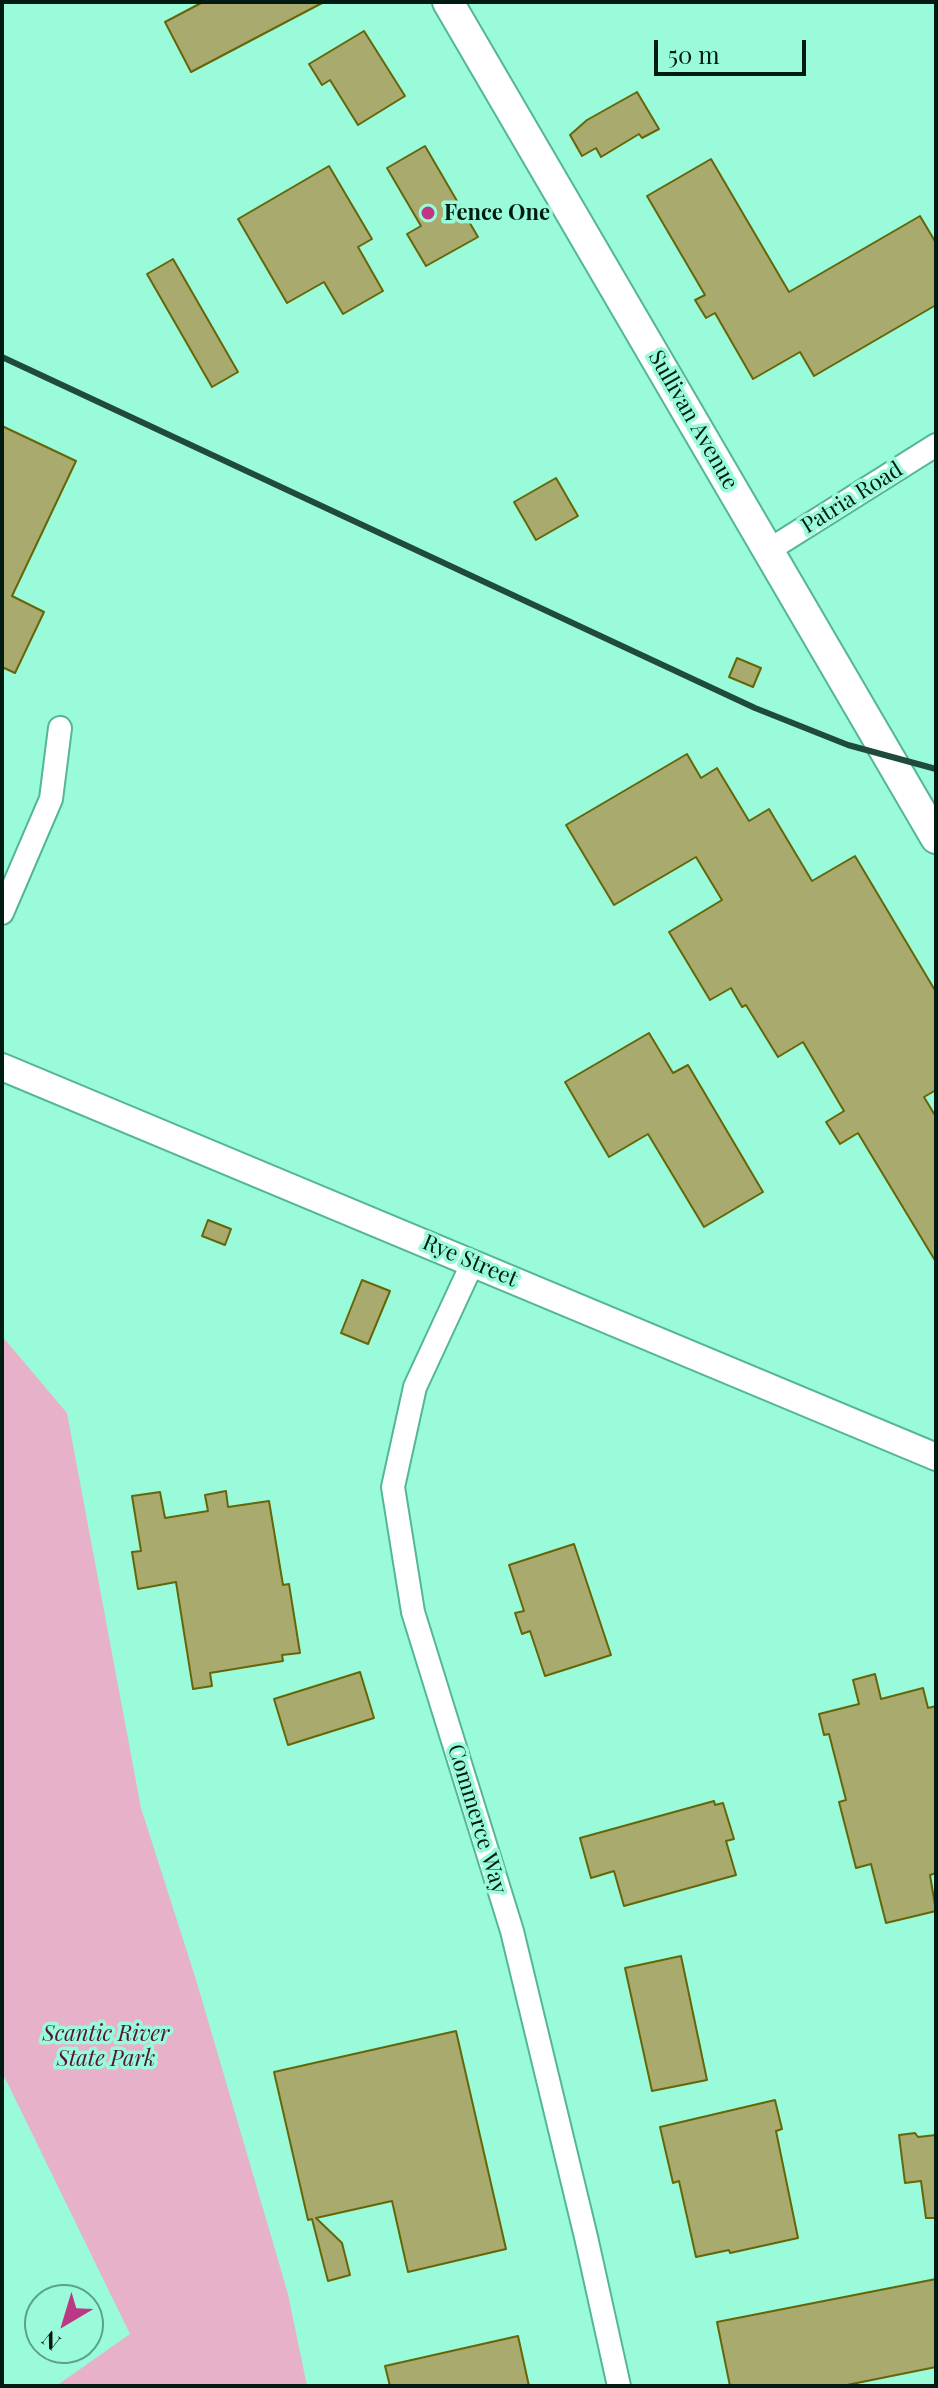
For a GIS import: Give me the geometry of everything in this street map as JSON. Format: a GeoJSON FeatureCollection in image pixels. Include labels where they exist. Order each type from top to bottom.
{"type":"FeatureCollection","features":[{"type":"Feature","properties":{"kind":"main road","name":"Sullivan Avenue"},"geometry":{"type":"LineString","coordinates":[[448,2],[936,838]]}},
{"type":"Feature","properties":{"kind":"street","name":"Patria Road"},"geometry":{"type":"LineString","coordinates":[[769,550],[936,445]]}},
{"type":"Feature","properties":{"kind":"street"},"geometry":{"type":"LineString","coordinates":[[2,913],[51,799],[60,728]]}},
{"type":"Feature","properties":{"kind":"street","name":"Rye Street"},"geometry":{"type":"LineString","coordinates":[[2,1067],[936,1457]]}},
{"type":"Feature","properties":{"kind":"street","name":"Commerce Way"},"geometry":{"type":"LineString","coordinates":[[473,1262],[415,1387],[393,1487],[413,1612],[512,1931],[619,2386]]}},
{"type":"Feature","properties":{"kind":"green space","name":"Scantic River State Park"},"geometry":{"type":"Polygon","coordinates":[[[2,1336],[67,1413],[141,1808],[197,1983],[288,2294],[307,2386],[56,2386],[87,2364],[104,2364],[104,2352],[130,2334],[2,2072],[2,1336]]]}},
{"type":"Feature","properties":{"kind":"building"},"geometry":{"type":"Polygon","coordinates":[[[203,2],[324,2],[191,72],[165,22],[203,2]]]}},
{"type":"Feature","properties":{"kind":"building"},"geometry":{"type":"Polygon","coordinates":[[[364,31],[405,96],[358,125],[330,80],[322,85],[309,64],[364,31]]]}},
{"type":"Feature","properties":{"kind":"building"},"geometry":{"type":"Polygon","coordinates":[[[637,92],[659,129],[642,138],[639,134],[601,157],[596,148],[582,156],[570,135],[587,120],[637,92]]]}},
{"type":"Feature","properties":{"kind":"building"},"geometry":{"type":"Polygon","coordinates":[[[425,146],[478,237],[426,266],[407,234],[421,226],[387,168],[425,146]]]}},
{"type":"Feature","properties":{"kind":"building"},"geometry":{"type":"Polygon","coordinates":[[[711,159],[789,292],[920,216],[936,243],[936,305],[814,376],[800,352],[753,379],[715,313],[706,318],[695,300],[705,295],[647,196],[711,159]]]}},
{"type":"Feature","properties":{"kind":"building"},"geometry":{"type":"Polygon","coordinates":[[[329,166],[372,239],[358,247],[383,291],[343,314],[324,282],[287,303],[238,219],[329,166]]]}},
{"type":"Feature","properties":{"kind":"building"},"geometry":{"type":"Polygon","coordinates":[[[173,259],[238,372],[212,387],[147,274],[173,259]]]}},
{"type":"Feature","properties":{"kind":"building"},"geometry":{"type":"Polygon","coordinates":[[[2,426],[76,461],[12,596],[44,612],[15,673],[2,667],[2,426]]]}},
{"type":"Feature","properties":{"kind":"building"},"geometry":{"type":"Polygon","coordinates":[[[556,478],[578,516],[536,540],[514,502],[556,478]]]}},
{"type":"Feature","properties":{"kind":"building"},"geometry":{"type":"Polygon","coordinates":[[[737,658],[761,668],[753,687],[729,677],[737,658]]]}},
{"type":"Feature","properties":{"kind":"building"},"geometry":{"type":"Polygon","coordinates":[[[687,754],[701,778],[717,768],[749,821],[769,809],[812,881],[855,856],[936,992],[936,1090],[924,1097],[936,1117],[936,1262],[858,1133],[840,1144],[826,1122],[844,1111],[803,1042],[778,1057],[746,1005],[742,1007],[731,988],[710,1000],[669,932],[722,900],[696,857],[614,905],[566,825],[687,754]]]}},
{"type":"Feature","properties":{"kind":"building"},"geometry":{"type":"Polygon","coordinates":[[[649,1033],[673,1073],[688,1065],[763,1192],[704,1227],[648,1134],[609,1157],[565,1082],[649,1033]]]}},
{"type":"Feature","properties":{"kind":"building"},"geometry":{"type":"Polygon","coordinates":[[[208,1220],[231,1229],[225,1245],[202,1236],[208,1220]]]}},
{"type":"Feature","properties":{"kind":"building"},"geometry":{"type":"Polygon","coordinates":[[[362,1280],[390,1291],[368,1344],[341,1333],[362,1280]]]}},
{"type":"Feature","properties":{"kind":"building"},"geometry":{"type":"Polygon","coordinates":[[[226,1491],[228,1507],[269,1501],[283,1585],[289,1584],[300,1653],[282,1655],[283,1661],[210,1673],[212,1686],[193,1689],[176,1582],[138,1589],[132,1552],[141,1551],[132,1496],[160,1492],[165,1518],[208,1511],[205,1495],[226,1491]]]}},
{"type":"Feature","properties":{"kind":"building"},"geometry":{"type":"Polygon","coordinates":[[[574,1544],[611,1655],[545,1676],[530,1631],[522,1634],[515,1613],[524,1611],[509,1565],[574,1544]]]}},
{"type":"Feature","properties":{"kind":"building"},"geometry":{"type":"Polygon","coordinates":[[[360,1672],[374,1718],[288,1745],[274,1699],[360,1672]]]}},
{"type":"Feature","properties":{"kind":"building"},"geometry":{"type":"Polygon","coordinates":[[[875,1674],[881,1699],[923,1688],[928,1708],[936,1706],[936,1873],[930,1875],[936,1911],[886,1923],[871,1864],[856,1868],[839,1802],[846,1800],[829,1734],[824,1735],[819,1714],[859,1704],[853,1680],[875,1674]]]}},
{"type":"Feature","properties":{"kind":"building"},"geometry":{"type":"Polygon","coordinates":[[[714,1801],[715,1805],[723,1803],[734,1839],[726,1841],[736,1875],[624,1906],[614,1871],[591,1878],[580,1838],[714,1801]]]}},
{"type":"Feature","properties":{"kind":"building"},"geometry":{"type":"Polygon","coordinates":[[[681,1956],[707,2080],[652,2091],[625,1968],[681,1956]]]}},
{"type":"Feature","properties":{"kind":"building"},"geometry":{"type":"Polygon","coordinates":[[[456,2031],[506,2249],[408,2272],[392,2201],[316,2218],[342,2243],[350,2275],[328,2281],[312,2219],[308,2220],[274,2072],[456,2031]]]}},
{"type":"Feature","properties":{"kind":"building"},"geometry":{"type":"Polygon","coordinates":[[[775,2100],[782,2129],[776,2131],[798,2238],[696,2257],[679,2181],[673,2183],[660,2127],[775,2100]]]}},
{"type":"Feature","properties":{"kind":"building"},"geometry":{"type":"Polygon","coordinates":[[[915,2133],[918,2137],[936,2135],[936,2218],[926,2218],[921,2181],[905,2183],[899,2135],[915,2133]]]}},
{"type":"Feature","properties":{"kind":"building"},"geometry":{"type":"Polygon","coordinates":[[[936,2279],[936,2367],[842,2386],[730,2386],[717,2322],[936,2279]]]}},
{"type":"Feature","properties":{"kind":"building"},"geometry":{"type":"Polygon","coordinates":[[[518,2336],[529,2386],[390,2386],[385,2366],[518,2336]]]}},
{"type":"Feature","properties":{"kind":"railway"},"geometry":{"type":"LineString","coordinates":[[2,357],[755,708],[848,745],[936,769]]}},
{"type":"Feature","properties":{"kind":"place","name":"Fence One"},"geometry":{"type":"Point","coordinates":[428,213]}}]}
